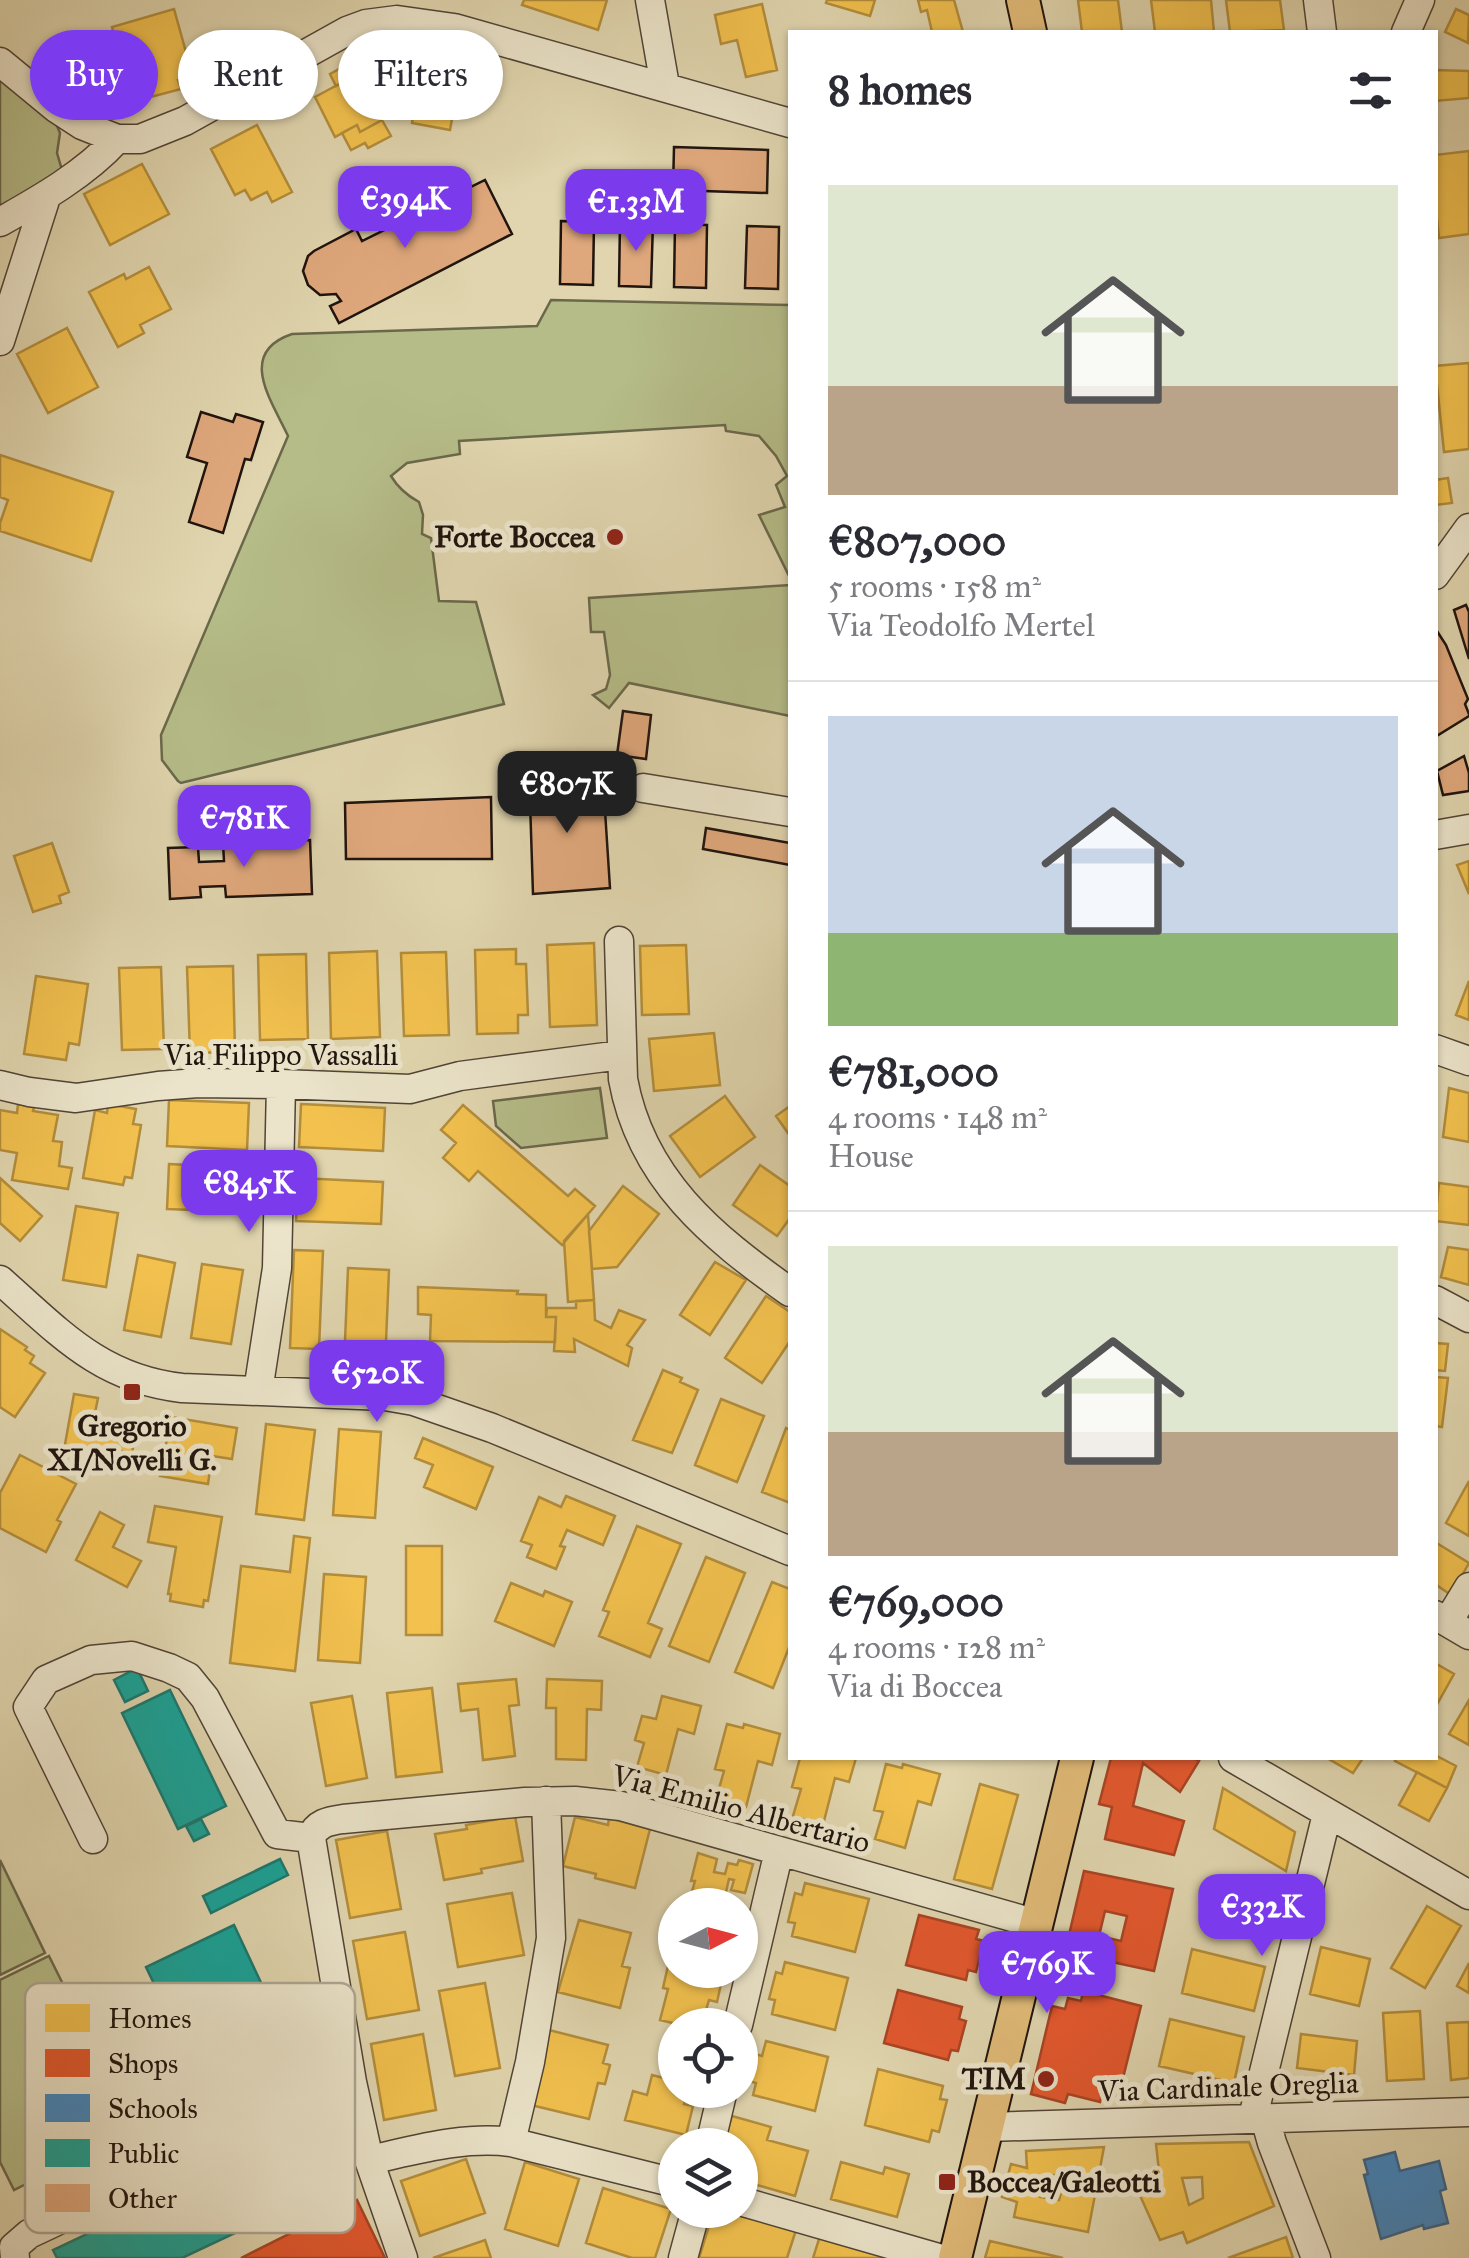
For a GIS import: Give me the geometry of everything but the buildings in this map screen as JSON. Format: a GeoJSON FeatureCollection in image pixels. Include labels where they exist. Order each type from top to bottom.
{"type":"FeatureCollection","features":[{"type":"Feature","properties":{"kind":"main road"},"geometry":{"type":"LineString","coordinates":[[1022,0],[1030,30]]}},
{"type":"Feature","properties":{"kind":"main road"},"geometry":{"type":"LineString","coordinates":[[955,2258],[1077,1760]]}},
{"type":"Feature","properties":{"kind":"street"},"geometry":{"type":"LineString","coordinates":[[650,0],[665,86]]}},
{"type":"Feature","properties":{"kind":"street"},"geometry":{"type":"LineString","coordinates":[[1318,0],[1322,30]]}},
{"type":"Feature","properties":{"kind":"street"},"geometry":{"type":"LineString","coordinates":[[1407,30],[1420,0]]}},
{"type":"Feature","properties":{"kind":"street"},"geometry":{"type":"LineString","coordinates":[[0,62],[70,118],[117,139],[140,139],[185,122],[347,31],[393,10],[421,22],[485,36],[788,123]]}},
{"type":"Feature","properties":{"kind":"street"},"geometry":{"type":"LineString","coordinates":[[0,222],[46,197],[117,139]]}},
{"type":"Feature","properties":{"kind":"street"},"geometry":{"type":"LineString","coordinates":[[0,342],[46,197]]}},
{"type":"Feature","properties":{"kind":"street"},"geometry":{"type":"LineString","coordinates":[[1438,571],[1469,528]]}},
{"type":"Feature","properties":{"kind":"street"},"geometry":{"type":"LineString","coordinates":[[644,788],[788,812]]}},
{"type":"Feature","properties":{"kind":"street"},"geometry":{"type":"LineString","coordinates":[[1438,834],[1469,829]]}},
{"type":"Feature","properties":{"kind":"street"},"geometry":{"type":"LineString","coordinates":[[619,942],[625,1089],[648,1153],[666,1181],[726,1246],[788,1291]]}},
{"type":"Feature","properties":{"kind":"street"},"geometry":{"type":"LineString","coordinates":[[1438,1050],[1469,1061]]}},
{"type":"Feature","properties":{"kind":"street","name":"Via Filippo Vassalli"},"geometry":{"type":"LineString","coordinates":[[0,1085],[76,1098],[198,1083],[410,1089],[460,1076],[621,1055]]}},
{"type":"Feature","properties":{"kind":"street"},"geometry":{"type":"LineString","coordinates":[[258,1391],[277,1268],[281,1084]]}},
{"type":"Feature","properties":{"kind":"street"},"geometry":{"type":"LineString","coordinates":[[0,1280],[72,1343],[120,1373],[165,1386],[385,1396],[414,1401],[492,1428],[788,1550]]}},
{"type":"Feature","properties":{"kind":"street"},"geometry":{"type":"LineString","coordinates":[[1438,1302],[1469,1318]]}},
{"type":"Feature","properties":{"kind":"street"},"geometry":{"type":"LineString","coordinates":[[93,1839],[28,1706],[46,1680],[91,1660],[132,1656],[188,1677],[206,1698],[277,1834],[312,1838],[336,1983]]}},
{"type":"Feature","properties":{"kind":"street"},"geometry":{"type":"LineString","coordinates":[[1236,1760],[1469,1895]]}},
{"type":"Feature","properties":{"kind":"street"},"geometry":{"type":"LineString","coordinates":[[511,2142],[552,1938],[546,1801]]}},
{"type":"Feature","properties":{"kind":"street","name":"Via Emilio Albertario"},"geometry":{"type":"LineString","coordinates":[[312,1838],[317,1828],[332,1821],[546,1801],[599,1803],[638,1810],[1038,1924]]}},
{"type":"Feature","properties":{"kind":"street"},"geometry":{"type":"LineString","coordinates":[[1316,2258],[1259,2117],[1327,1814]]}},
{"type":"Feature","properties":{"kind":"street"},"geometry":{"type":"LineString","coordinates":[[742,2008],[779,1852]]}},
{"type":"Feature","properties":{"kind":"street"},"geometry":{"type":"LineString","coordinates":[[355,2096],[369,2160],[403,2258]]}},
{"type":"Feature","properties":{"kind":"street","name":"Via Cardinale Oreglia"},"geometry":{"type":"LineString","coordinates":[[988,2128],[1469,2112]]}},
{"type":"Feature","properties":{"kind":"street"},"geometry":{"type":"LineString","coordinates":[[369,2160],[464,2141],[511,2142],[658,2179]]}},
{"type":"Feature","properties":{"kind":"street"},"geometry":{"type":"LineString","coordinates":[[758,2206],[938,2258]]}},
{"type":"Feature","properties":{"kind":"street"},"geometry":{"type":"LineString","coordinates":[[684,2258],[692,2228]]}},
{"type":"Feature","properties":{"kind":"street"},"geometry":{"type":"LineString","coordinates":[[15,2258],[14,2247],[31,2233]]}},
{"type":"Feature","properties":{"kind":"green space"},"geometry":{"type":"Polygon","coordinates":[[[0,74],[30,99],[30,120],[54,120],[60,133],[57,153],[62,170],[0,211],[0,74]]]}},
{"type":"Feature","properties":{"kind":"green space"},"geometry":{"type":"Polygon","coordinates":[[[551,300],[788,305],[788,574],[759,515],[785,507],[776,485],[787,476],[759,436],[726,431],[725,425],[459,441],[460,454],[407,463],[391,476],[419,502],[422,534],[431,538],[439,601],[476,602],[504,704],[178,781],[162,760],[161,735],[288,436],[263,379],[266,353],[275,342],[292,334],[537,326],[551,300]]]}},
{"type":"Feature","properties":{"kind":"green space"},"geometry":{"type":"Polygon","coordinates":[[[788,585],[788,716],[629,683],[609,708],[593,695],[606,689],[610,675],[604,632],[591,632],[589,598],[788,585]]]}},
{"type":"Feature","properties":{"kind":"green space"},"geometry":{"type":"Polygon","coordinates":[[[600,1088],[607,1138],[521,1148],[496,1126],[493,1101],[600,1088]]]}},
{"type":"Feature","properties":{"kind":"green space"},"geometry":{"type":"Polygon","coordinates":[[[0,1860],[45,1953],[0,1975],[0,1860]]]}},
{"type":"Feature","properties":{"kind":"green space"},"geometry":{"type":"Polygon","coordinates":[[[49,1956],[62,1983],[25,1983],[25,2184],[14,2190],[0,2162],[0,1980],[49,1956]]]}},
{"type":"Feature","properties":{"kind":"place","name":"Forte Boccea"},"geometry":{"type":"Point","coordinates":[615,537]}},
{"type":"Feature","properties":{"kind":"place","name":"Gregorio XI/Novelli G."},"geometry":{"type":"Point","coordinates":[132,1392]}},
{"type":"Feature","properties":{"kind":"place","name":"TIM"},"geometry":{"type":"Point","coordinates":[1046,2079]}},
{"type":"Feature","properties":{"kind":"place","name":"Boccea/Galeotti"},"geometry":{"type":"Point","coordinates":[947,2182]}}]}
